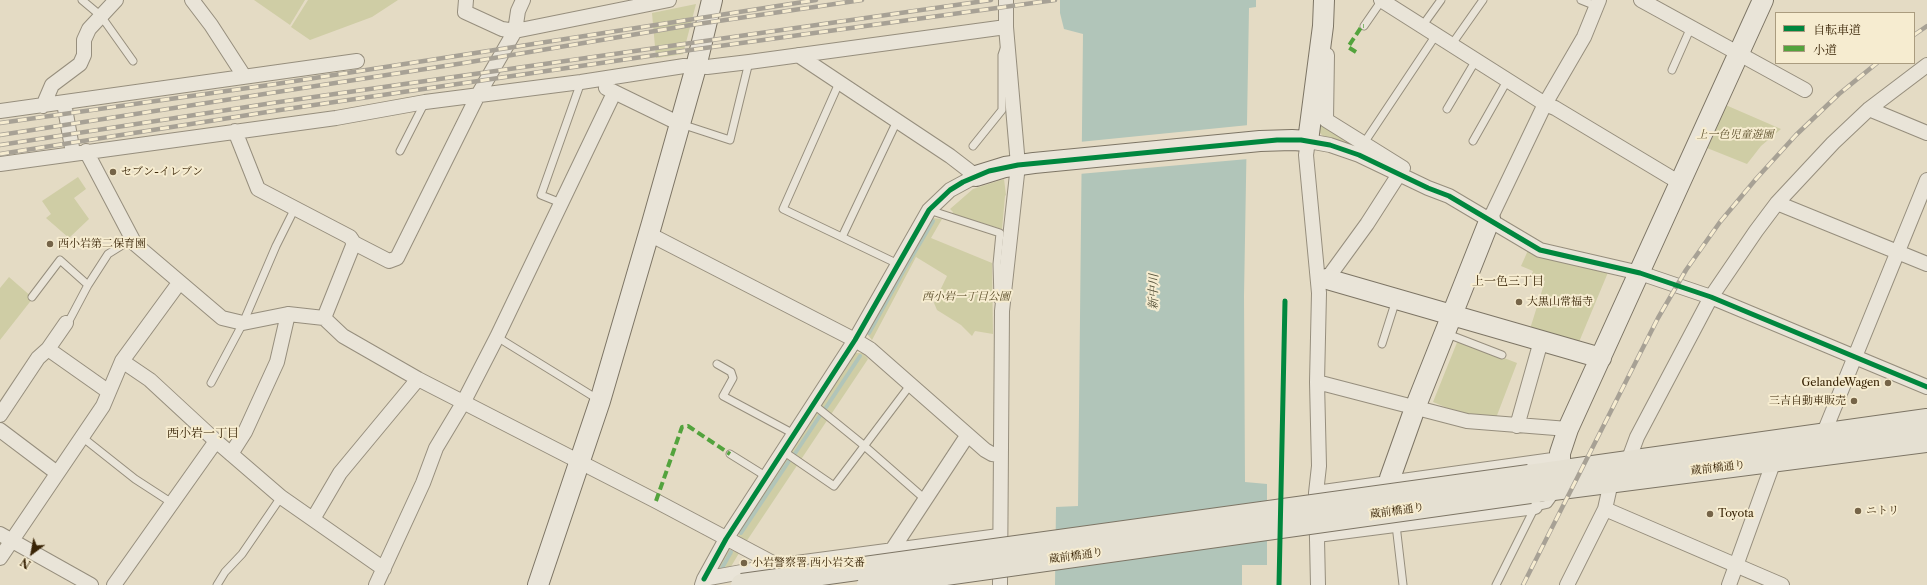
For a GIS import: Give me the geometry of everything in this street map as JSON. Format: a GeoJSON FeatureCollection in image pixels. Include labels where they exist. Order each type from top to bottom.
{"type":"FeatureCollection","features":[{"type":"Feature","properties":{"kind":"main road","name":"蔵前橋通り"},"geometry":{"type":"LineString","coordinates":[[868,585],[1531,492],[1560,473],[1927,420]]}},
{"type":"Feature","properties":{"kind":"main road","name":"蔵前橋通り"},"geometry":{"type":"LineString","coordinates":[[1560,473],[1611,482],[1927,441]]}},
{"type":"Feature","properties":{"kind":"main road","name":"蔵前橋通り"},"geometry":{"type":"LineString","coordinates":[[742,585],[1531,492]]}},
{"type":"Feature","properties":{"kind":"street"},"geometry":{"type":"LineString","coordinates":[[43,106],[52,85],[80,64],[84,55],[84,40],[89,29],[116,0]]}},
{"type":"Feature","properties":{"kind":"street"},"geometry":{"type":"LineString","coordinates":[[192,0],[211,25],[244,76]]}},
{"type":"Feature","properties":{"kind":"street"},"geometry":{"type":"LineString","coordinates":[[466,0],[465,12],[502,29],[515,31],[669,0]]}},
{"type":"Feature","properties":{"kind":"street"},"geometry":{"type":"LineString","coordinates":[[235,131],[258,188],[350,237],[354,243],[389,261],[397,258],[478,95],[515,31],[518,11],[523,0]]}},
{"type":"Feature","properties":{"kind":"street"},"geometry":{"type":"LineString","coordinates":[[538,585],[581,463],[600,401],[696,67],[712,0]]}},
{"type":"Feature","properties":{"kind":"street"},"geometry":{"type":"LineString","coordinates":[[943,585],[1000,581],[999,536],[1002,311],[1018,164],[1007,42],[1006,0]]}},
{"type":"Feature","properties":{"kind":"street"},"geometry":{"type":"LineString","coordinates":[[1323,279],[1367,224],[1403,168],[1326,120],[1327,65],[1323,26],[1324,0]]}},
{"type":"Feature","properties":{"kind":"street"},"geometry":{"type":"LineString","coordinates":[[1381,0],[1423,25],[1507,81],[1680,183]]}},
{"type":"Feature","properties":{"kind":"street"},"geometry":{"type":"LineString","coordinates":[[1641,0],[1805,90]]}},
{"type":"Feature","properties":{"kind":"street"},"geometry":{"type":"LineString","coordinates":[[1316,493],[1389,480],[1560,473],[1563,440],[1640,274],[1763,0]]}},
{"type":"Feature","properties":{"kind":"street"},"geometry":{"type":"LineString","coordinates":[[1389,480],[1415,408],[1490,219],[1545,104],[1582,42],[1598,3]]}},
{"type":"Feature","properties":{"kind":"street"},"geometry":{"type":"LineString","coordinates":[[0,164],[336,118],[425,102],[598,80],[684,66],[696,67],[749,62],[1006,26]]}},
{"type":"Feature","properties":{"kind":"street"},"geometry":{"type":"LineString","coordinates":[[1318,585],[1316,493],[1319,466],[1318,382],[1323,279],[1306,154],[1300,140],[1323,26]]}},
{"type":"Feature","properties":{"kind":"street"},"geometry":{"type":"LineString","coordinates":[[798,55],[976,176]]}},
{"type":"Feature","properties":{"kind":"street"},"geometry":{"type":"LineString","coordinates":[[0,112],[357,61]]}},
{"type":"Feature","properties":{"kind":"street"},"geometry":{"type":"LineString","coordinates":[[1626,464],[1637,437],[1711,297],[1778,204],[1833,143],[1869,110],[1927,65]]}},
{"type":"Feature","properties":{"kind":"street"},"geometry":{"type":"LineString","coordinates":[[598,80],[606,89],[680,124]]}},
{"type":"Feature","properties":{"kind":"street"},"geometry":{"type":"LineString","coordinates":[[376,585],[423,484],[436,448],[463,403],[497,337],[614,93]]}},
{"type":"Feature","properties":{"kind":"street"},"geometry":{"type":"LineString","coordinates":[[64,103],[80,152],[132,239],[179,283],[222,318],[243,323],[288,314],[324,318],[343,336],[418,379],[726,538],[771,562],[774,566]]}},
{"type":"Feature","properties":{"kind":"street"},"geometry":{"type":"LineString","coordinates":[[1869,110],[1927,132]]}},
{"type":"Feature","properties":{"kind":"street"},"geometry":{"type":"LineString","coordinates":[[703,582],[726,538],[855,340],[929,210],[950,190],[976,176],[1018,164],[1300,140],[1344,150],[1449,196],[1540,250],[1640,274],[1711,297],[1927,387]]}},
{"type":"Feature","properties":{"kind":"street"},"geometry":{"type":"LineString","coordinates":[[1815,455],[1927,180]]}},
{"type":"Feature","properties":{"kind":"street"},"geometry":{"type":"LineString","coordinates":[[1778,204],[1927,264]]}},
{"type":"Feature","properties":{"kind":"street"},"geometry":{"type":"LineString","coordinates":[[649,234],[870,349],[911,384],[967,436],[985,450],[992,454],[1000,455]]}},
{"type":"Feature","properties":{"kind":"street"},"geometry":{"type":"LineString","coordinates":[[324,318],[354,243]]}},
{"type":"Feature","properties":{"kind":"street"},"geometry":{"type":"LineString","coordinates":[[1323,279],[1396,299],[1449,324],[1541,341],[1600,358]]}},
{"type":"Feature","properties":{"kind":"street"},"geometry":{"type":"LineString","coordinates":[[0,558],[6,537],[57,473],[82,437],[103,406],[122,361],[179,283]]}},
{"type":"Feature","properties":{"kind":"street"},"geometry":{"type":"LineString","coordinates":[[231,454],[245,432],[277,362],[288,314]]}},
{"type":"Feature","properties":{"kind":"street"},"geometry":{"type":"LineString","coordinates":[[0,414],[38,358],[48,349],[66,323]]}},
{"type":"Feature","properties":{"kind":"street"},"geometry":{"type":"LineString","coordinates":[[1517,426],[1541,341]]}},
{"type":"Feature","properties":{"kind":"street"},"geometry":{"type":"LineString","coordinates":[[48,349],[108,392]]}},
{"type":"Feature","properties":{"kind":"street"},"geometry":{"type":"LineString","coordinates":[[122,361],[150,380],[216,441],[281,497],[384,569]]}},
{"type":"Feature","properties":{"kind":"street"},"geometry":{"type":"LineString","coordinates":[[313,519],[340,473],[418,379]]}},
{"type":"Feature","properties":{"kind":"street"},"geometry":{"type":"LineString","coordinates":[[1318,382],[1467,422],[1568,429]]}},
{"type":"Feature","properties":{"kind":"street"},"geometry":{"type":"LineString","coordinates":[[0,430],[57,473]]}},
{"type":"Feature","properties":{"kind":"street"},"geometry":{"type":"LineString","coordinates":[[892,550],[967,436]]}},
{"type":"Feature","properties":{"kind":"street"},"geometry":{"type":"LineString","coordinates":[[114,585],[216,441]]}},
{"type":"Feature","properties":{"kind":"street"},"geometry":{"type":"LineString","coordinates":[[1729,585],[1781,441]]}},
{"type":"Feature","properties":{"kind":"street"},"geometry":{"type":"LineString","coordinates":[[1567,585],[1605,509],[1611,482]]}},
{"type":"Feature","properties":{"kind":"street"},"geometry":{"type":"LineString","coordinates":[[1317,535],[1396,525],[1531,492]]}},
{"type":"Feature","properties":{"kind":"street"},"geometry":{"type":"LineString","coordinates":[[1605,509],[1782,585]]}},
{"type":"Feature","properties":{"kind":"street"},"geometry":{"type":"LineString","coordinates":[[703,582],[774,566],[999,536]]}},
{"type":"Feature","properties":{"kind":"street"},"geometry":{"type":"LineString","coordinates":[[6,537],[69,580],[91,585]]}},
{"type":"Feature","properties":{"kind":"lane"},"geometry":{"type":"LineString","coordinates":[[82,0],[101,16],[133,61]]}},
{"type":"Feature","properties":{"kind":"lane"},"geometry":{"type":"LineString","coordinates":[[1364,26],[1381,0]]}},
{"type":"Feature","properties":{"kind":"lane"},"geometry":{"type":"LineString","coordinates":[[1423,25],[1441,0]]}},
{"type":"Feature","properties":{"kind":"lane"},"geometry":{"type":"LineString","coordinates":[[1452,44],[1483,0]]}},
{"type":"Feature","properties":{"kind":"lane"},"geometry":{"type":"LineString","coordinates":[[1581,0],[1598,3]]}},
{"type":"Feature","properties":{"kind":"lane"},"geometry":{"type":"LineString","coordinates":[[1672,70],[1691,27]]}},
{"type":"Feature","properties":{"kind":"lane"},"geometry":{"type":"LineString","coordinates":[[1364,143],[1436,35]]}},
{"type":"Feature","properties":{"kind":"lane"},"geometry":{"type":"LineString","coordinates":[[973,146],[1002,110],[1002,55],[1007,42]]}},
{"type":"Feature","properties":{"kind":"lane"},"geometry":{"type":"LineString","coordinates":[[1447,109],[1476,60]]}},
{"type":"Feature","properties":{"kind":"lane"},"geometry":{"type":"LineString","coordinates":[[680,124],[730,140],[749,62]]}},
{"type":"Feature","properties":{"kind":"lane"},"geometry":{"type":"LineString","coordinates":[[1473,141],[1507,81]]}},
{"type":"Feature","properties":{"kind":"lane"},"geometry":{"type":"LineString","coordinates":[[561,203],[540,195],[581,82]]}},
{"type":"Feature","properties":{"kind":"lane"},"geometry":{"type":"LineString","coordinates":[[840,83],[783,209],[898,264]]}},
{"type":"Feature","properties":{"kind":"lane"},"geometry":{"type":"LineString","coordinates":[[400,151],[425,102]]}},
{"type":"Feature","properties":{"kind":"lane"},"geometry":{"type":"LineString","coordinates":[[842,237],[897,121]]}},
{"type":"Feature","properties":{"kind":"lane"},"geometry":{"type":"LineString","coordinates":[[211,383],[243,323],[276,246],[295,208]]}},
{"type":"Feature","properties":{"kind":"lane"},"geometry":{"type":"LineString","coordinates":[[929,210],[1000,233],[997,296],[1002,311]]}},
{"type":"Feature","properties":{"kind":"lane"},"geometry":{"type":"LineString","coordinates":[[66,323],[70,319],[88,285],[108,254],[132,239]]}},
{"type":"Feature","properties":{"kind":"lane"},"geometry":{"type":"LineString","coordinates":[[32,297],[60,260],[88,285]]}},
{"type":"Feature","properties":{"kind":"lane"},"geometry":{"type":"LineString","coordinates":[[1382,344],[1396,299]]}},
{"type":"Feature","properties":{"kind":"lane"},"geometry":{"type":"LineString","coordinates":[[1449,324],[1502,355]]}},
{"type":"Feature","properties":{"kind":"lane"},"geometry":{"type":"LineString","coordinates":[[497,337],[600,401]]}},
{"type":"Feature","properties":{"kind":"lane"},"geometry":{"type":"LineString","coordinates":[[717,364],[731,372],[733,378],[722,396],[794,434]]}},
{"type":"Feature","properties":{"kind":"lane"},"geometry":{"type":"LineString","coordinates":[[783,452],[834,486],[911,384]]}},
{"type":"Feature","properties":{"kind":"lane"},"geometry":{"type":"LineString","coordinates":[[814,404],[926,500]]}},
{"type":"Feature","properties":{"kind":"lane"},"geometry":{"type":"LineString","coordinates":[[82,437],[135,479],[172,503]]}},
{"type":"Feature","properties":{"kind":"lane"},"geometry":{"type":"LineString","coordinates":[[730,454],[767,477]]}},
{"type":"Feature","properties":{"kind":"lane"},"geometry":{"type":"LineString","coordinates":[[1496,585],[1531,492]]}},
{"type":"Feature","properties":{"kind":"lane"},"geometry":{"type":"LineString","coordinates":[[217,585],[225,572],[242,554],[281,497]]}},
{"type":"Feature","properties":{"kind":"lane"},"geometry":{"type":"LineString","coordinates":[[1396,525],[1403,585]]}},
{"type":"Feature","properties":{"kind":"green space"},"geometry":{"type":"Polygon","coordinates":[[[254,0],[305,0],[290,25],[254,0]]]}},
{"type":"Feature","properties":{"kind":"green space"},"geometry":{"type":"Polygon","coordinates":[[[308,0],[398,0],[372,17],[310,40],[291,27],[308,0]]]}},
{"type":"Feature","properties":{"kind":"green space"},"geometry":{"type":"Polygon","coordinates":[[[696,4],[683,54],[656,58],[652,13],[696,4]]]}},
{"type":"Feature","properties":{"kind":"green space"},"geometry":{"type":"Polygon","coordinates":[[[1324,65],[1323,122],[1396,166],[1325,138],[1318,131],[1324,65]]]}},
{"type":"Feature","properties":{"kind":"green space","name":"上一色児童遊園"},"geometry":{"type":"Polygon","coordinates":[[[1721,103],[1781,129],[1761,146],[1747,164],[1702,146],[1721,103]]]}},
{"type":"Feature","properties":{"kind":"green space"},"geometry":{"type":"Polygon","coordinates":[[[78,177],[86,189],[74,198],[89,219],[69,238],[46,218],[51,214],[42,201],[78,177]]]}},
{"type":"Feature","properties":{"kind":"green space"},"geometry":{"type":"Polygon","coordinates":[[[1004,179],[1006,195],[1002,229],[952,214],[953,212],[950,209],[973,189],[1004,179]]]}},
{"type":"Feature","properties":{"kind":"green space","name":"西小岩一丁目公園"},"geometry":{"type":"Polygon","coordinates":[[[933,218],[942,219],[931,238],[992,263],[993,334],[975,331],[972,336],[961,325],[937,310],[934,303],[947,276],[916,257],[872,340],[867,334],[869,329],[933,218]]]}},
{"type":"Feature","properties":{"kind":"green space"},"geometry":{"type":"Polygon","coordinates":[[[1530,246],[1609,270],[1579,342],[1530,329],[1545,281],[1531,277],[1533,271],[1521,266],[1530,246]]]}},
{"type":"Feature","properties":{"kind":"green space"},"geometry":{"type":"Polygon","coordinates":[[[9,277],[33,298],[0,340],[0,288],[9,277]]]}},
{"type":"Feature","properties":{"kind":"green space"},"geometry":{"type":"Polygon","coordinates":[[[1458,340],[1517,363],[1496,418],[1464,415],[1433,402],[1458,340]]]}},
{"type":"Feature","properties":{"kind":"green space"},"geometry":{"type":"Polygon","coordinates":[[[855,353],[863,353],[868,359],[746,542],[739,537],[738,530],[855,353]]]}},
{"type":"Feature","properties":{"kind":"green space"},"geometry":{"type":"Polygon","coordinates":[[[727,549],[739,553],[729,570],[719,572],[716,569],[727,549]]]}},
{"type":"Feature","properties":{"kind":"water","name":"新中川"},"geometry":{"type":"Polygon","coordinates":[[[1060,0],[1256,0],[1256,7],[1249,8],[1244,296],[1245,482],[1267,484],[1267,565],[1242,565],[1242,585],[1055,585],[1056,507],[1078,506],[1083,34],[1064,29],[1060,13],[1060,0]]]}},
{"type":"Feature","properties":{"kind":"pier"},"geometry":{"type":"Polygon","coordinates":[[[1249,125],[1248,159],[1079,174],[1079,142],[1249,125]]]}},
{"type":"Feature","properties":{"kind":"waterway"},"geometry":{"type":"LineString","coordinates":[[869,333],[933,221]]}},
{"type":"Feature","properties":{"kind":"waterway"},"geometry":{"type":"LineString","coordinates":[[825,409],[860,356]]}},
{"type":"Feature","properties":{"kind":"waterway"},"geometry":{"type":"LineString","coordinates":[[794,455],[821,414]]}},
{"type":"Feature","properties":{"kind":"waterway"},"geometry":{"type":"LineString","coordinates":[[741,533],[789,461]]}},
{"type":"Feature","properties":{"kind":"waterway"},"geometry":{"type":"LineString","coordinates":[[722,568],[731,552]]}},
{"type":"Feature","properties":{"kind":"railway"},"geometry":{"type":"LineString","coordinates":[[0,123],[276,84],[816,0]]}},
{"type":"Feature","properties":{"kind":"railway"},"geometry":{"type":"LineString","coordinates":[[0,135],[464,63],[691,25],[862,0]]}},
{"type":"Feature","properties":{"kind":"railway"},"geometry":{"type":"LineString","coordinates":[[0,145],[279,102],[991,0]]}},
{"type":"Feature","properties":{"kind":"railway"},"geometry":{"type":"LineString","coordinates":[[0,154],[280,110],[683,51],[1055,0]]}},
{"type":"Feature","properties":{"kind":"railway"},"geometry":{"type":"LineString","coordinates":[[1915,34],[1927,26]]}},
{"type":"Feature","properties":{"kind":"railway"},"geometry":{"type":"LineString","coordinates":[[1523,585],[1658,318],[1686,270],[1720,222],[1796,135],[1839,94],[1876,64]]}},
{"type":"Feature","properties":{"kind":"marked path"},"geometry":{"type":"LineString","coordinates":[[1356,52],[1348,47],[1362,26],[1364,26]]}},
{"type":"Feature","properties":{"kind":"marked path"},"geometry":{"type":"LineString","coordinates":[[656,501],[682,427],[688,426],[730,454]]}},
{"type":"Feature","properties":{"kind":"cycle path"},"geometry":{"type":"LineString","coordinates":[[704,579],[726,539],[855,340],[929,210],[950,190],[963,182],[989,171],[1018,165],[1277,140],[1301,140],[1330,145],[1359,155],[1428,188],[1449,196],[1540,250],[1640,273],[1711,297],[1927,387]]}},
{"type":"Feature","properties":{"kind":"cycle path"},"geometry":{"type":"LineString","coordinates":[[1279,585],[1285,301]]}},
{"type":"Feature","properties":{"kind":"place","name":"セブン-イレブン"},"geometry":{"type":"Point","coordinates":[113,172]}},
{"type":"Feature","properties":{"kind":"place","name":"西小岩第二保育園"},"geometry":{"type":"Point","coordinates":[50,244]}},
{"type":"Feature","properties":{"kind":"place","name":"大黒山常福寺"},"geometry":{"type":"Point","coordinates":[1519,302]}},
{"type":"Feature","properties":{"kind":"place","name":"GelandeWagen"},"geometry":{"type":"Point","coordinates":[1888,383]}},
{"type":"Feature","properties":{"kind":"place","name":"三吉自動車販売"},"geometry":{"type":"Point","coordinates":[1854,401]}},
{"type":"Feature","properties":{"kind":"place","name":"ニトリ"},"geometry":{"type":"Point","coordinates":[1858,511]}},
{"type":"Feature","properties":{"kind":"place","name":"Toyota"},"geometry":{"type":"Point","coordinates":[1710,514]}},
{"type":"Feature","properties":{"kind":"place","name":"小岩警察署 西小岩交番"},"geometry":{"type":"Point","coordinates":[744,563]}},
{"type":"Feature","properties":{"kind":"district","name":"上一色三丁目"},"geometry":{"type":"Point","coordinates":[1508,282]}},
{"type":"Feature","properties":{"kind":"district","name":"西小岩一丁目"},"geometry":{"type":"Point","coordinates":[203,434]}}]}
